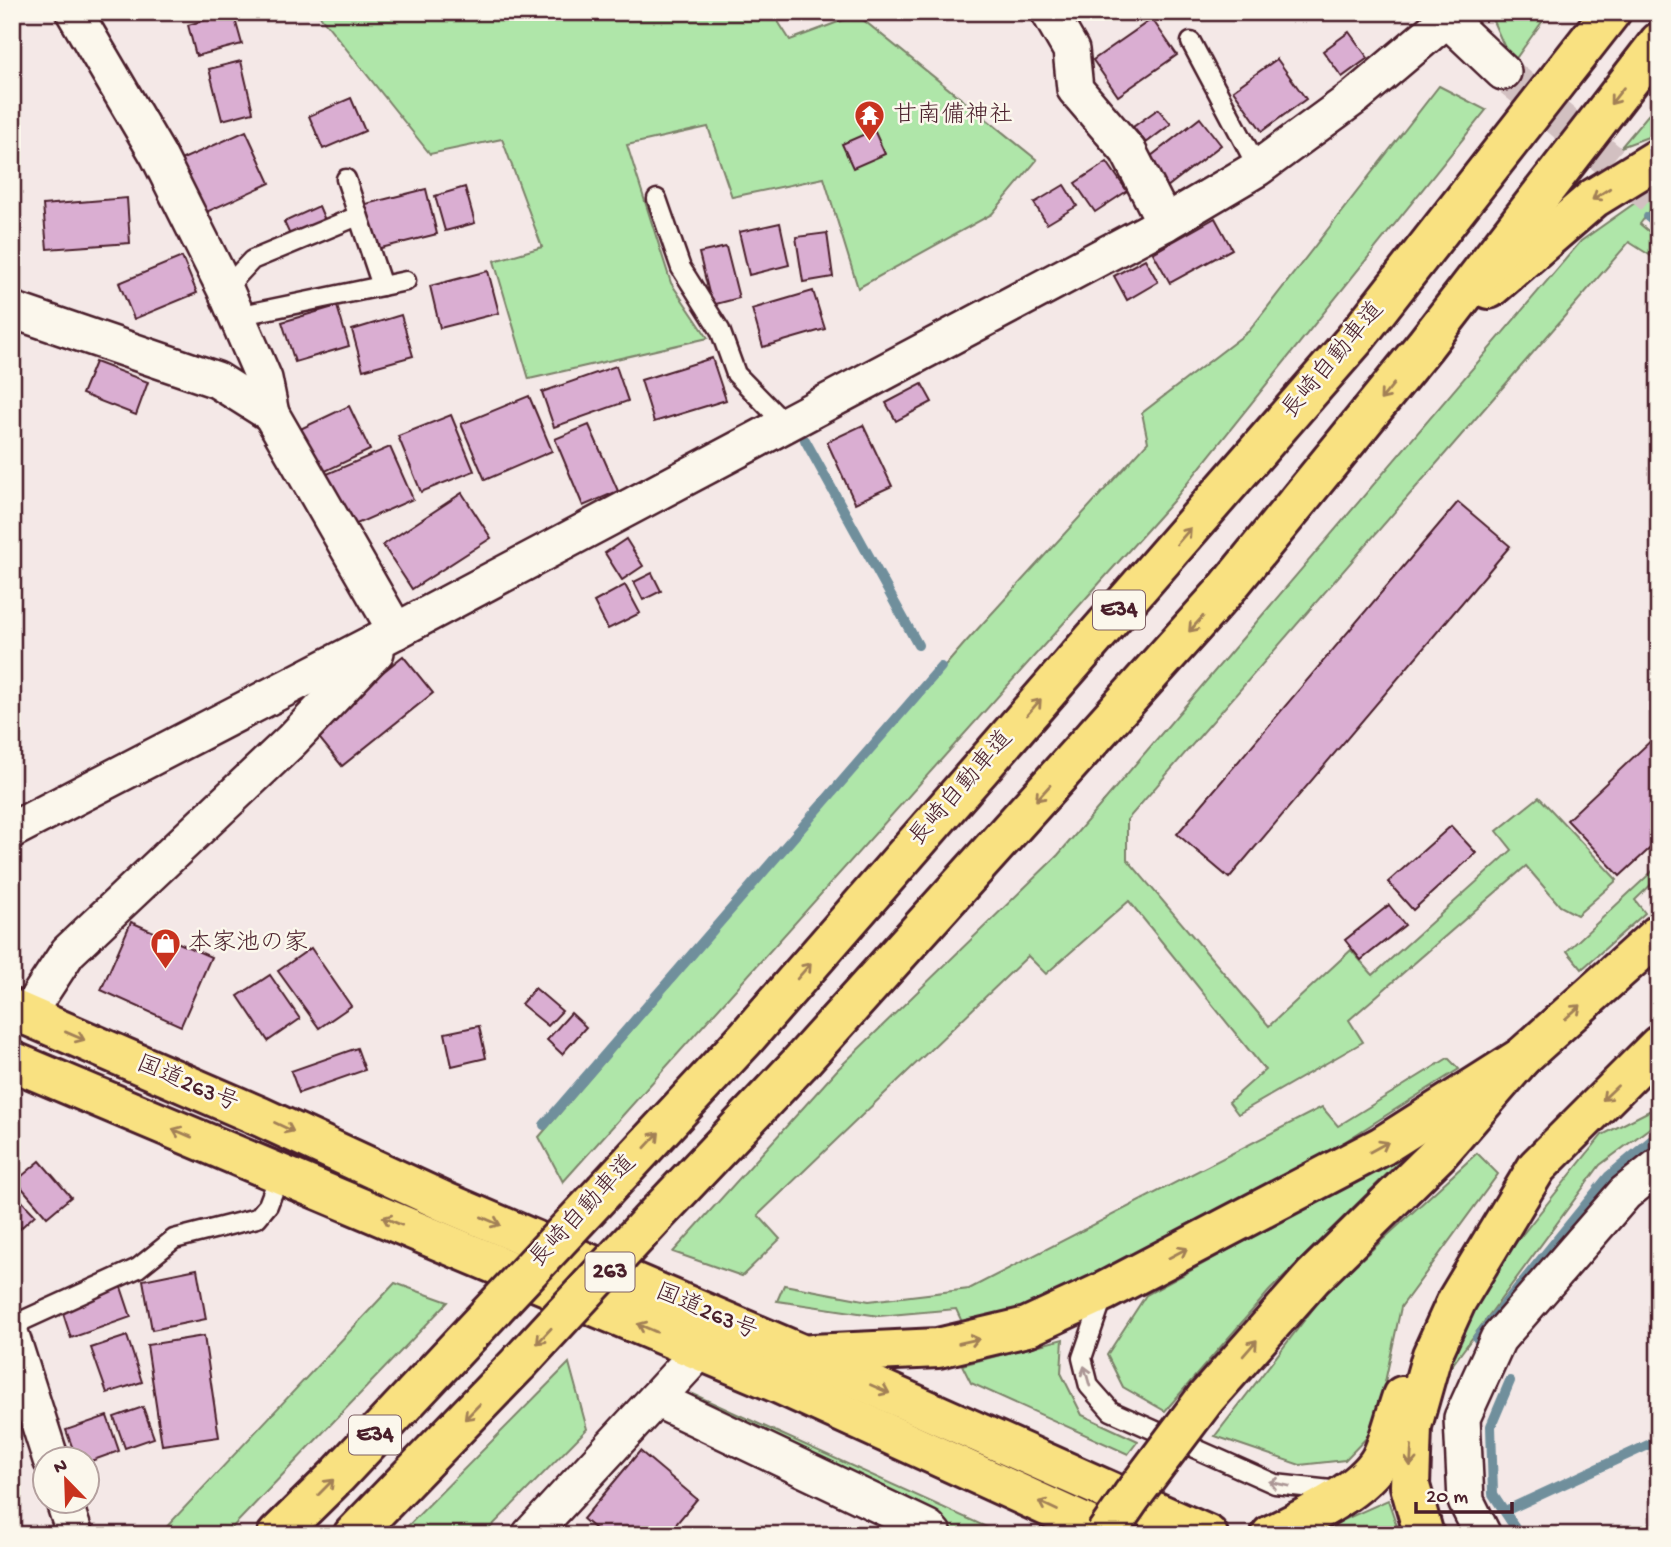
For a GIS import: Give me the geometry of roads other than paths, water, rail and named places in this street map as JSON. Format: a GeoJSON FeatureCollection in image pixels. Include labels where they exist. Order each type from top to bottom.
{"type":"FeatureCollection","features":[{"type":"Feature","properties":{"kind":"highway"},"geometry":{"type":"LineString","coordinates":[[1355,339],[1588,12]]}},
{"type":"Feature","properties":{"kind":"highway","name":"長崎自動車道"},"geometry":{"type":"LineString","coordinates":[[277,1535],[337,1476],[745,1038],[1355,339],[1611,12]]}},
{"type":"Feature","properties":{"kind":"highway","name":"E34"},"geometry":{"type":"LineString","coordinates":[[353,1535],[799,1065],[1224,592],[1425,345],[1659,42]]}},
{"type":"Feature","properties":{"kind":"highway"},"geometry":{"type":"LineString","coordinates":[[1425,345],[1594,198],[1659,158]]}},
{"type":"Feature","properties":{"kind":"highway"},"geometry":{"type":"LineString","coordinates":[[1108,1535],[1132,1496],[1205,1399],[1313,1277],[1438,1154],[1522,1057],[1659,934]]}},
{"type":"Feature","properties":{"kind":"highway","name":"国道263号"},"geometry":{"type":"LineString","coordinates":[[19,1012],[261,1117],[457,1207],[804,1355],[1208,1535]]}},
{"type":"Feature","properties":{"kind":"highway"},"geometry":{"type":"LineString","coordinates":[[1271,1535],[1347,1492],[1370,1472],[1381,1458],[1422,1337],[1437,1306],[1474,1250],[1537,1167],[1659,1045]]}},
{"type":"Feature","properties":{"kind":"highway"},"geometry":{"type":"LineString","coordinates":[[804,1355],[938,1348],[1027,1327],[1105,1291],[1382,1146],[1522,1057]]}},
{"type":"Feature","properties":{"kind":"highway","name":"国道263号"},"geometry":{"type":"LineString","coordinates":[[12,1061],[778,1383],[1108,1535]]}},
{"type":"Feature","properties":{"kind":"highway"},"geometry":{"type":"LineString","coordinates":[[1424,1535],[1410,1486],[1412,1426],[1432,1356],[1457,1300],[1537,1167]]}},
{"type":"Feature","properties":{"kind":"street"},"geometry":{"type":"LineString","coordinates":[[74,12],[158,155],[231,302],[264,379],[271,414],[396,631]]}},
{"type":"Feature","properties":{"kind":"street"},"geometry":{"type":"LineString","coordinates":[[1048,12],[1071,50],[1075,89],[1128,151],[1165,223]]}},
{"type":"Feature","properties":{"kind":"street"},"geometry":{"type":"LineString","coordinates":[[12,830],[396,631],[1165,223],[1258,168],[1356,96],[1448,16],[1503,72]]}},
{"type":"Feature","properties":{"kind":"street"},"geometry":{"type":"LineString","coordinates":[[12,310],[217,380],[271,414]]}},
{"type":"Feature","properties":{"kind":"street"},"geometry":{"type":"LineString","coordinates":[[19,1012],[68,952],[291,741],[396,631]]}},
{"type":"Feature","properties":{"kind":"street"},"geometry":{"type":"LineString","coordinates":[[1483,1535],[1466,1501],[1462,1418],[1498,1339],[1625,1193],[1659,1166]]}},
{"type":"Feature","properties":{"kind":"street"},"geometry":{"type":"LineString","coordinates":[[13,1337],[47,1446]]}},
{"type":"Feature","properties":{"kind":"street"},"geometry":{"type":"LineString","coordinates":[[530,1535],[701,1350]]}},
{"type":"Feature","properties":{"kind":"street"},"geometry":{"type":"LineString","coordinates":[[656,1399],[928,1528],[934,1535]]}},
{"type":"Feature","properties":{"kind":"street"},"geometry":{"type":"LineString","coordinates":[[69,1516],[75,1535]]}},
{"type":"Feature","properties":{"kind":"lane"},"geometry":{"type":"LineString","coordinates":[[1191,42],[1258,168]]}},
{"type":"Feature","properties":{"kind":"lane"},"geometry":{"type":"LineString","coordinates":[[346,179],[382,286]]}},
{"type":"Feature","properties":{"kind":"lane"},"geometry":{"type":"LineString","coordinates":[[657,199],[681,268],[720,330],[736,374],[786,425]]}},
{"type":"Feature","properties":{"kind":"lane"},"geometry":{"type":"LineString","coordinates":[[231,302],[252,260],[358,216]]}},
{"type":"Feature","properties":{"kind":"lane"},"geometry":{"type":"LineString","coordinates":[[231,302],[382,286],[406,281]]}},
{"type":"Feature","properties":{"kind":"lane"},"geometry":{"type":"LineString","coordinates":[[13,1337],[22,1321],[138,1268],[174,1240],[257,1218],[268,1205],[280,1174]]}},
{"type":"Feature","properties":{"kind":"lane"},"geometry":{"type":"LineString","coordinates":[[1105,1291],[1082,1358],[1089,1386],[1111,1411],[1275,1485],[1347,1492]]}},
{"type":"Feature","properties":{"kind":"waterway"},"geometry":{"type":"LineString","coordinates":[[1648,217],[1659,226]]}},
{"type":"Feature","properties":{"kind":"waterway"},"geometry":{"type":"LineString","coordinates":[[805,440],[918,645]]}},
{"type":"Feature","properties":{"kind":"waterway"},"geometry":{"type":"LineString","coordinates":[[544,1125],[941,667]]}},
{"type":"Feature","properties":{"kind":"waterway"},"geometry":{"type":"LineString","coordinates":[[1477,1338],[1609,1176],[1659,1134]]}},
{"type":"Feature","properties":{"kind":"waterway"},"geometry":{"type":"LineString","coordinates":[[1510,1381],[1491,1426],[1493,1494],[1520,1535]]}},
{"type":"Feature","properties":{"kind":"waterway"},"geometry":{"type":"LineString","coordinates":[[1505,1511],[1659,1440]]}},
{"type":"Feature","properties":{"kind":"tunnel"},"geometry":{"type":"LineString","coordinates":[[1503,72],[1659,202]]}},
{"type":"Feature","properties":{"kind":"place","name":"甘南備神社"},"geometry":{"type":"Point","coordinates":[870,143]}},
{"type":"Feature","properties":{"kind":"place","name":"本家池の家"},"geometry":{"type":"Point","coordinates":[165,971]}}]}
